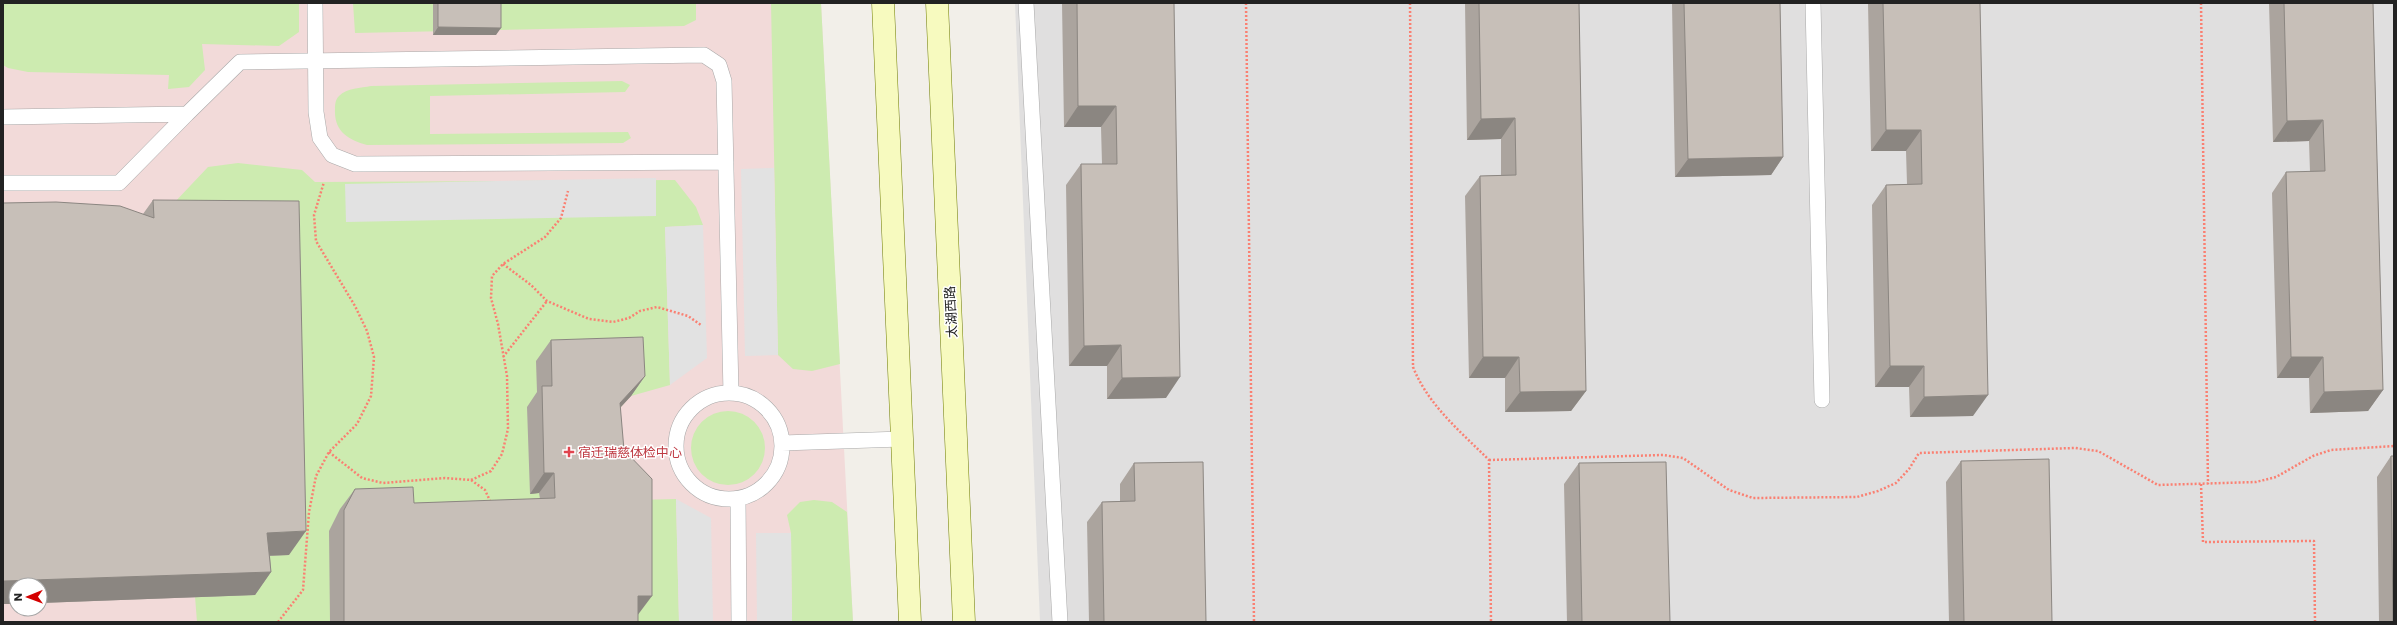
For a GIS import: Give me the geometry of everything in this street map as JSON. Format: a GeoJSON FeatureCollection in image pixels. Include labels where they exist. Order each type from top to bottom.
{"type":"FeatureCollection","features":[{"type":"Feature","properties":{"kind":"street"},"geometry":{"type":"LineString","coordinates":[[884,3],[910,622]]}},
{"type":"Feature","properties":{"kind":"street","name":"太湖西路"},"geometry":{"type":"LineString","coordinates":[[937,3],[964,622]]}},
{"type":"Feature","properties":{"kind":"lane"},"geometry":{"type":"LineString","coordinates":[[315,3],[316,112],[320,138],[332,155],[355,164],[726,162]]}},
{"type":"Feature","properties":{"kind":"lane"},"geometry":{"type":"LineString","coordinates":[[1026,3],[1060,622]]}},
{"type":"Feature","properties":{"kind":"lane"},"geometry":{"type":"LineString","coordinates":[[1813,3],[1822,400]]}},
{"type":"Feature","properties":{"kind":"lane"},"geometry":{"type":"LineString","coordinates":[[3,183],[119,183],[240,62],[704,55],[719,65],[724,81],[731,393]]}},
{"type":"Feature","properties":{"kind":"lane"},"geometry":{"type":"LineString","coordinates":[[3,117],[187,114]]}},
{"type":"Feature","properties":{"kind":"lane"},"geometry":{"type":"LineString","coordinates":[[731,393],[748,396],[764,405],[774,417],[782,434],[782,451],[778,467],[769,482],[755,493],[738,499],[720,499],[703,493],[689,482],[680,466],[676,448],[678,431],[686,414],[698,402],[715,394],[731,393]]}},
{"type":"Feature","properties":{"kind":"lane"},"geometry":{"type":"LineString","coordinates":[[782,443],[902,439]]}},
{"type":"Feature","properties":{"kind":"lane"},"geometry":{"type":"LineString","coordinates":[[738,499],[739,622]]}},
{"type":"Feature","properties":{"kind":"path"},"geometry":{"type":"LineString","coordinates":[[1246,3],[1254,622]]}},
{"type":"Feature","properties":{"kind":"path"},"geometry":{"type":"LineString","coordinates":[[1410,3],[1413,367],[1419,383],[1438,408],[1489,460],[1492,622]]}},
{"type":"Feature","properties":{"kind":"path"},"geometry":{"type":"LineString","coordinates":[[2201,3],[2208,484]]}},
{"type":"Feature","properties":{"kind":"path"},"geometry":{"type":"LineString","coordinates":[[278,622],[303,590],[309,512],[316,476],[329,452],[357,424],[371,396],[374,357],[367,331],[355,306],[316,241],[314,215],[332,155]]}},
{"type":"Feature","properties":{"kind":"path"},"geometry":{"type":"LineString","coordinates":[[329,452],[362,478],[383,483],[445,478],[472,480],[491,471],[502,454],[508,429],[507,376],[498,324],[491,298],[492,276],[503,264],[545,238],[561,218],[568,195],[567,163]]}},
{"type":"Feature","properties":{"kind":"path"},"geometry":{"type":"LineString","coordinates":[[503,264],[531,285],[547,301],[589,318],[613,322],[629,318],[640,311],[657,307],[688,316],[730,343]]}},
{"type":"Feature","properties":{"kind":"path"},"geometry":{"type":"LineString","coordinates":[[503,357],[547,301]]}},
{"type":"Feature","properties":{"kind":"path"},"geometry":{"type":"LineString","coordinates":[[1489,460],[1663,455],[1683,458],[1729,490],[1753,498],[1849,497],[1878,491],[1896,483],[1909,469],[1919,453],[2075,448],[2098,451],[2158,485],[2256,482],[2276,477],[2313,456],[2331,450],[2394,446]]}},
{"type":"Feature","properties":{"kind":"path"},"geometry":{"type":"LineString","coordinates":[[472,480],[485,490],[493,507]]}},
{"type":"Feature","properties":{"kind":"path"},"geometry":{"type":"LineString","coordinates":[[2201,484],[2203,542],[2314,541],[2315,622]]}},
{"type":"Feature","properties":{"kind":"shaded area"},"geometry":{"type":"Polygon","coordinates":[[[3,3],[821,3],[853,622],[3,622],[3,3]]]}},
{"type":"Feature","properties":{"kind":"shaded area"},"geometry":{"type":"Polygon","coordinates":[[[1015,3],[2394,3],[2394,622],[1040,622],[1015,3]]]}},
{"type":"Feature","properties":{"kind":"shaded area"},"geometry":{"type":"Polygon","coordinates":[[[774,168],[778,355],[745,356],[741,169],[774,168]]]}},
{"type":"Feature","properties":{"kind":"shaded area"},"geometry":{"type":"Polygon","coordinates":[[[656,178],[656,216],[346,222],[345,184],[656,178]]]}},
{"type":"Feature","properties":{"kind":"shaded area"},"geometry":{"type":"Polygon","coordinates":[[[703,225],[707,358],[670,385],[665,227],[703,225]]]}},
{"type":"Feature","properties":{"kind":"shaded area"},"geometry":{"type":"Polygon","coordinates":[[[676,499],[711,518],[713,622],[679,622],[676,499]]]}},
{"type":"Feature","properties":{"kind":"shaded area"},"geometry":{"type":"Polygon","coordinates":[[[756,533],[791,533],[792,622],[757,622],[756,533]]]}},
{"type":"Feature","properties":{"kind":"green space"},"geometry":{"type":"Polygon","coordinates":[[[3,3],[299,3],[299,32],[279,46],[202,44],[205,70],[189,87],[168,89],[169,75],[28,72],[8,68],[3,65],[3,3]]]}},
{"type":"Feature","properties":{"kind":"green space"},"geometry":{"type":"Polygon","coordinates":[[[353,3],[696,3],[696,20],[684,26],[355,33],[353,3]]]}},
{"type":"Feature","properties":{"kind":"green space"},"geometry":{"type":"Polygon","coordinates":[[[771,3],[821,3],[840,364],[812,371],[793,369],[778,355],[771,3]]]}},
{"type":"Feature","properties":{"kind":"green space"},"geometry":{"type":"Polygon","coordinates":[[[622,81],[630,85],[625,92],[430,96],[430,134],[628,132],[631,138],[623,143],[367,145],[360,143],[344,134],[337,124],[335,117],[337,99],[342,93],[371,86],[622,81]]]}},
{"type":"Feature","properties":{"kind":"green space"},"geometry":{"type":"Polygon","coordinates":[[[238,163],[302,170],[315,182],[675,180],[696,207],[703,225],[665,227],[670,385],[631,396],[605,424],[637,500],[676,499],[679,622],[197,622],[168,247],[173,204],[208,167],[238,163]]]}},
{"type":"Feature","properties":{"kind":"green space"},"geometry":{"type":"Polygon","coordinates":[[[728,411],[742,414],[754,422],[762,434],[765,448],[762,462],[754,474],[742,482],[728,485],[714,482],[702,474],[694,462],[691,448],[694,434],[702,422],[714,414],[728,411]]]}},
{"type":"Feature","properties":{"kind":"green space"},"geometry":{"type":"Polygon","coordinates":[[[814,500],[832,502],[847,512],[853,622],[792,622],[791,533],[787,515],[800,502],[814,500]]]}},
{"type":"Feature","properties":{"kind":"building"},"geometry":{"type":"Polygon","coordinates":[[[438,3],[501,3],[501,28],[438,27],[438,3]]]}},
{"type":"Feature","properties":{"kind":"building"},"geometry":{"type":"Polygon","coordinates":[[[1077,3],[1174,3],[1180,377],[1122,378],[1121,345],[1084,346],[1081,164],[1117,164],[1116,106],[1078,106],[1077,3]]]}},
{"type":"Feature","properties":{"kind":"building"},"geometry":{"type":"Polygon","coordinates":[[[1479,3],[1579,3],[1586,391],[1520,392],[1519,357],[1483,357],[1480,176],[1516,175],[1515,118],[1481,119],[1479,3]]]}},
{"type":"Feature","properties":{"kind":"building"},"geometry":{"type":"Polygon","coordinates":[[[1684,3],[1780,3],[1783,157],[1688,159],[1684,3]]]}},
{"type":"Feature","properties":{"kind":"building"},"geometry":{"type":"Polygon","coordinates":[[[1883,3],[1980,3],[1988,395],[1924,397],[1924,366],[1890,366],[1886,185],[1922,184],[1921,130],[1886,130],[1883,3]]]}},
{"type":"Feature","properties":{"kind":"building"},"geometry":{"type":"Polygon","coordinates":[[[2284,3],[2373,3],[2383,390],[2324,392],[2323,357],[2291,357],[2286,172],[2325,171],[2323,120],[2287,121],[2284,3]]]}},
{"type":"Feature","properties":{"kind":"building"},"geometry":{"type":"Polygon","coordinates":[[[153,200],[299,201],[306,531],[267,533],[271,572],[48,579],[48,577],[8,577],[8,581],[3,581],[3,203],[56,202],[120,206],[154,218],[153,200]]]}},
{"type":"Feature","properties":{"kind":"building"},"geometry":{"type":"Polygon","coordinates":[[[643,337],[645,376],[620,403],[624,450],[652,479],[652,596],[638,596],[638,622],[344,622],[344,510],[355,489],[413,487],[414,503],[555,498],[554,473],[544,473],[542,386],[552,386],[551,340],[643,337]]]}},
{"type":"Feature","properties":{"kind":"building"},"geometry":{"type":"Polygon","coordinates":[[[2391,456],[2394,456],[2394,622],[2393,622],[2391,456]]]}},
{"type":"Feature","properties":{"kind":"building"},"geometry":{"type":"Polygon","coordinates":[[[2049,459],[2052,622],[1964,622],[1961,461],[2049,459]]]}},
{"type":"Feature","properties":{"kind":"building"},"geometry":{"type":"Polygon","coordinates":[[[1203,462],[1206,622],[1104,622],[1102,502],[1135,501],[1134,463],[1203,462]]]}},
{"type":"Feature","properties":{"kind":"building"},"geometry":{"type":"Polygon","coordinates":[[[1666,462],[1670,622],[1582,622],[1579,463],[1666,462]]]}},
{"type":"Feature","properties":{"kind":"place","name":"宿迁瑞慈体检中心"},"geometry":{"type":"Point","coordinates":[569,452]}}]}
